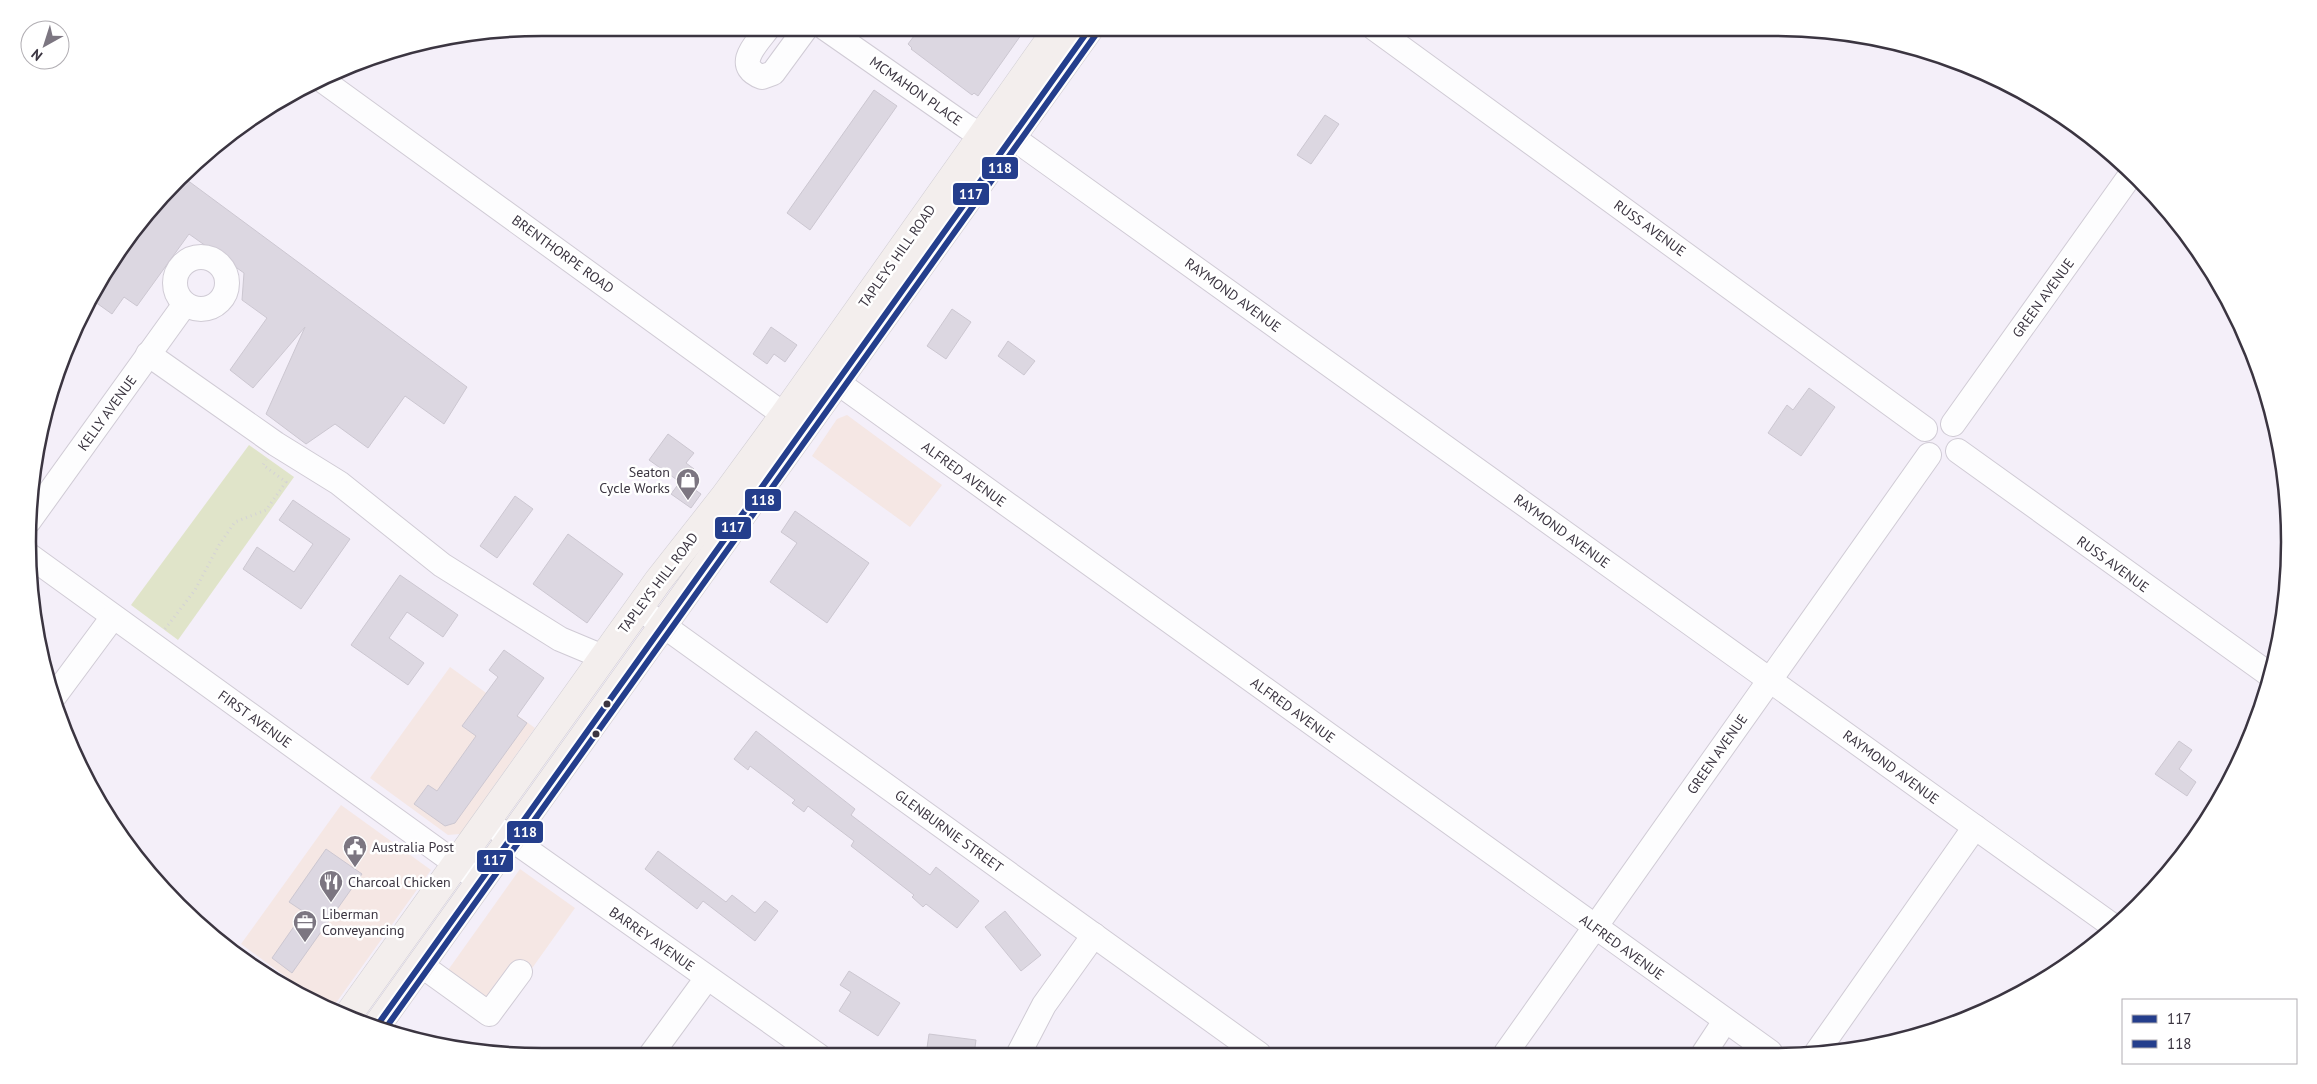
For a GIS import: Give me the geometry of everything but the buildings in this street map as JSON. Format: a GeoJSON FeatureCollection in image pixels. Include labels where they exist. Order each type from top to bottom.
{"type":"FeatureCollection","features":[{"type":"Feature","properties":{"kind":"main road","name":"TAPLEYS HILL ROAD"},"geometry":{"type":"LineString","coordinates":[[380,1021],[664,625],[794,422],[827,375],[983,136],[1052,36]]}},
{"type":"Feature","properties":{"kind":"main road","name":"TAPLEYS HILL ROAD"},"geometry":{"type":"LineString","coordinates":[[827,375],[1012,137],[1084,36]]}},
{"type":"Feature","properties":{"kind":"main road","name":"TAPLEYS HILL ROAD"},"geometry":{"type":"LineString","coordinates":[[351,1010],[639,608],[794,422]]}},
{"type":"Feature","properties":{"kind":"street"},"geometry":{"type":"LineString","coordinates":[[762,36],[748,55],[748,67],[754,74],[762,77],[773,73],[800,36]]}},
{"type":"Feature","properties":{"kind":"street","name":"MCMAHON PLACE"},"geometry":{"type":"LineString","coordinates":[[838,36],[983,136]]}},
{"type":"Feature","properties":{"kind":"street","name":"RUSS AVENUE"},"geometry":{"type":"LineString","coordinates":[[1385,36],[1925,429]]}},
{"type":"Feature","properties":{"kind":"street","name":"BRENTHORPE ROAD"},"geometry":{"type":"LineString","coordinates":[[327,84],[794,422]]}},
{"type":"Feature","properties":{"kind":"street"},"geometry":{"type":"LineString","coordinates":[[983,136],[1012,137]]}},
{"type":"Feature","properties":{"kind":"street","name":"RAYMOND AVENUE"},"geometry":{"type":"LineString","coordinates":[[1012,137],[2108,922]]}},
{"type":"Feature","properties":{"kind":"street","name":"GREEN AVENUE"},"geometry":{"type":"LineString","coordinates":[[1953,424],[2128,179]]}},
{"type":"Feature","properties":{"kind":"street","name":"KELLY AVENUE"},"geometry":{"type":"LineString","coordinates":[[37,510],[185,304]]}},
{"type":"Feature","properties":{"kind":"street"},"geometry":{"type":"LineString","coordinates":[[148,354],[276,444],[339,483],[442,565],[560,639],[603,657]]}},
{"type":"Feature","properties":{"kind":"street","name":"ALFRED AVENUE"},"geometry":{"type":"LineString","coordinates":[[827,375],[1764,1048]]}},
{"type":"Feature","properties":{"kind":"street"},"geometry":{"type":"LineString","coordinates":[[1935,421],[1947,421],[1953,424],[1960,433],[1961,440],[1958,451],[1947,459],[1941,460],[1929,455],[1922,440],[1925,429],[1935,421]]}},
{"type":"Feature","properties":{"kind":"street","name":"RUSS AVENUE"},"geometry":{"type":"LineString","coordinates":[[1958,451],[2264,672]]}},
{"type":"Feature","properties":{"kind":"street","name":"GREEN AVENUE"},"geometry":{"type":"LineString","coordinates":[[1509,1048],[1929,455]]}},
{"type":"Feature","properties":{"kind":"street","name":"FIRST AVENUE"},"geometry":{"type":"LineString","coordinates":[[37,561],[480,881]]}},
{"type":"Feature","properties":{"kind":"street","name":"GLENBURNIE STREET"},"geometry":{"type":"LineString","coordinates":[[639,608],[1251,1048]]}},
{"type":"Feature","properties":{"kind":"street"},"geometry":{"type":"LineString","coordinates":[[59,691],[113,617]]}},
{"type":"Feature","properties":{"kind":"street","name":"BARREY AVENUE"},"geometry":{"type":"LineString","coordinates":[[486,821],[808,1048]]}},
{"type":"Feature","properties":{"kind":"street"},"geometry":{"type":"LineString","coordinates":[[1822,1045],[1975,827]]}},
{"type":"Feature","properties":{"kind":"street"},"geometry":{"type":"LineString","coordinates":[[1022,1048],[1044,1005],[1094,935]]}},
{"type":"Feature","properties":{"kind":"street"},"geometry":{"type":"LineString","coordinates":[[420,965],[489,1014],[520,972]]}},
{"type":"Feature","properties":{"kind":"street"},"geometry":{"type":"LineString","coordinates":[[656,1048],[707,978]]}},
{"type":"Feature","properties":{"kind":"street"},"geometry":{"type":"LineString","coordinates":[[1707,1048],[1725,1021]]}},
{"type":"Feature","properties":{"kind":"path"},"geometry":{"type":"LineString","coordinates":[[153,646],[195,590],[219,545],[235,522],[266,510],[286,482],[263,465],[276,444]]}},
{"type":"Feature","properties":{"kind":"shaded area"},"geometry":{"type":"Polygon","coordinates":[[[847,415],[942,485],[910,527],[812,456],[837,419],[847,415]]]}},
{"type":"Feature","properties":{"kind":"shaded area"},"geometry":{"type":"Polygon","coordinates":[[[450,667],[535,728],[460,834],[448,835],[370,778],[450,667]]]}},
{"type":"Feature","properties":{"kind":"shaded area"},"geometry":{"type":"Polygon","coordinates":[[[341,805],[431,870],[336,1003],[296,984],[241,944],[341,805]]]}},
{"type":"Feature","properties":{"kind":"shaded area"},"geometry":{"type":"Polygon","coordinates":[[[520,869],[575,908],[491,1026],[436,987],[520,869]]]}},
{"type":"Feature","properties":{"kind":"green space"},"geometry":{"type":"Polygon","coordinates":[[[249,445],[294,477],[178,640],[131,605],[249,445]]]}},
{"type":"Feature","properties":{"kind":"transit line","name":"117"},"geometry":{"type":"LineString","coordinates":[[380,1021],[1084,36]]}},
{"type":"Feature","properties":{"kind":"transit line","name":"118"},"geometry":{"type":"LineString","coordinates":[[389,1024],[1095,36]]}},
{"type":"Feature","properties":{"kind":"place","name":"Seaton Cycle Works"},"geometry":{"type":"Point","coordinates":[688,501]}},
{"type":"Feature","properties":{"kind":"place","name":"Australia Post"},"geometry":{"type":"Point","coordinates":[355,868]}},
{"type":"Feature","properties":{"kind":"place","name":"Charcoal Chicken"},"geometry":{"type":"Point","coordinates":[331,903]}},
{"type":"Feature","properties":{"kind":"place","name":"Liberman Conveyancing"},"geometry":{"type":"Point","coordinates":[305,943]}}]}
